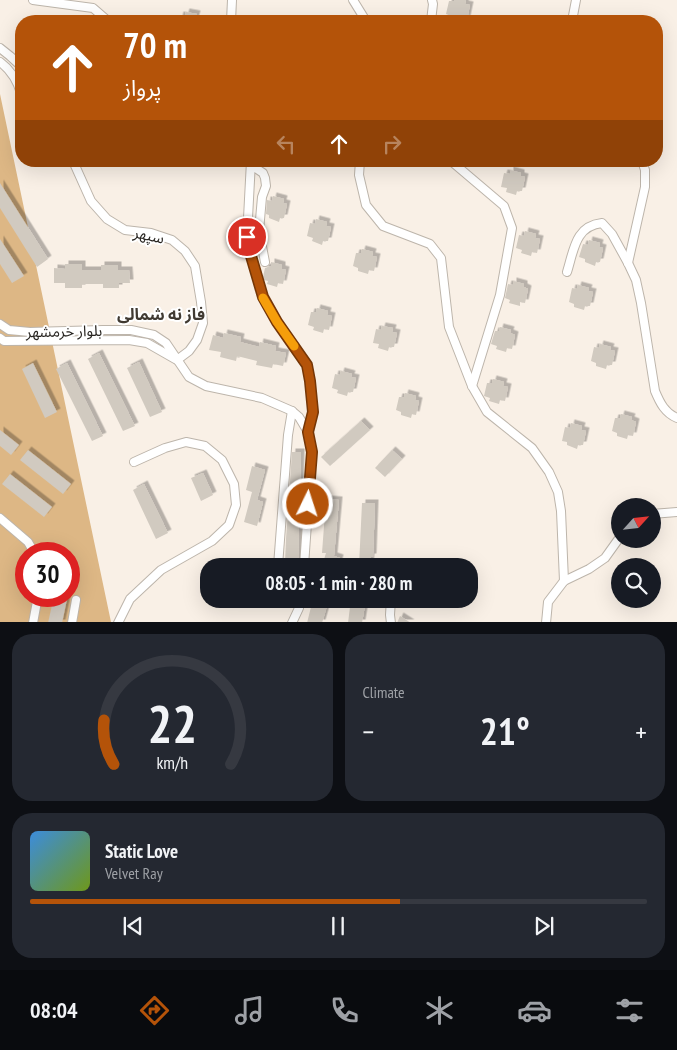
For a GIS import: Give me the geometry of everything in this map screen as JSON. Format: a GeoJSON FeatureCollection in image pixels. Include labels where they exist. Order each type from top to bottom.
{"type":"FeatureCollection","features":[{"type":"Feature","properties":{"kind":"street"},"geometry":{"type":"LineString","coordinates":[[33,0],[93,8],[101,15]]}},
{"type":"Feature","properties":{"kind":"street"},"geometry":{"type":"LineString","coordinates":[[231,15],[232,0]]}},
{"type":"Feature","properties":{"kind":"street"},"geometry":{"type":"LineString","coordinates":[[353,0],[362,15]]}},
{"type":"Feature","properties":{"kind":"street"},"geometry":{"type":"LineString","coordinates":[[432,0],[432,15]]}},
{"type":"Feature","properties":{"kind":"street"},"geometry":{"type":"LineString","coordinates":[[573,15],[576,0]]}},
{"type":"Feature","properties":{"kind":"street"},"geometry":{"type":"LineString","coordinates":[[0,48],[15,61]]}},
{"type":"Feature","properties":{"kind":"street"},"geometry":{"type":"LineString","coordinates":[[0,62],[8,68],[15,78]]}},
{"type":"Feature","properties":{"kind":"street","name":"سپهر"},"geometry":{"type":"LineString","coordinates":[[73,167],[77,172]]}},
{"type":"Feature","properties":{"kind":"street","name":"سپهر"},"geometry":{"type":"LineString","coordinates":[[75,167],[91,201],[106,219],[125,230],[152,233],[172,240],[185,251],[195,266],[203,323],[197,340],[189,351],[177,360]]}},
{"type":"Feature","properties":{"kind":"street"},"geometry":{"type":"LineString","coordinates":[[251,167],[247,237],[251,256],[263,297],[277,322],[307,365],[313,412],[308,432]]}},
{"type":"Feature","properties":{"kind":"street"},"geometry":{"type":"LineString","coordinates":[[256,167],[263,173],[266,186],[262,198],[259,231],[265,262]]}},
{"type":"Feature","properties":{"kind":"street"},"geometry":{"type":"LineString","coordinates":[[359,167],[358,175],[366,205],[383,226],[430,244],[441,258],[450,327],[472,386],[487,412],[532,448],[549,472],[558,492],[561,511],[564,580]]}},
{"type":"Feature","properties":{"kind":"street"},"geometry":{"type":"LineString","coordinates":[[458,167],[504,206],[512,228],[500,295],[472,386]]}},
{"type":"Feature","properties":{"kind":"street"},"geometry":{"type":"LineString","coordinates":[[628,262],[645,187],[644,167]]}},
{"type":"Feature","properties":{"kind":"street"},"geometry":{"type":"LineString","coordinates":[[567,272],[579,235],[592,224],[602,222],[612,234],[636,280],[656,391],[664,409],[671,416],[677,418]]}},
{"type":"Feature","properties":{"kind":"street","name":"بلوار خرمشهر"},"geometry":{"type":"LineString","coordinates":[[0,324],[9,330],[30,332],[131,330],[154,335],[166,343],[189,377],[206,386],[262,398],[292,410]]}},
{"type":"Feature","properties":{"kind":"street","name":"بلوار خرمشهر"},"geometry":{"type":"LineString","coordinates":[[0,338],[4,341],[130,340],[147,343],[177,360]]}},
{"type":"Feature","properties":{"kind":"street"},"geometry":{"type":"LineString","coordinates":[[292,410],[299,417],[308,432],[312,452],[305,558]]}},
{"type":"Feature","properties":{"kind":"street"},"geometry":{"type":"LineString","coordinates":[[279,558],[288,435],[292,410]]}},
{"type":"Feature","properties":{"kind":"street"},"geometry":{"type":"LineString","coordinates":[[118,622],[130,599],[161,570],[212,541],[229,525],[236,505],[234,484],[222,460],[205,446],[186,442],[165,448],[134,462]]}},
{"type":"Feature","properties":{"kind":"street"},"geometry":{"type":"LineString","coordinates":[[661,513],[677,512]]}},
{"type":"Feature","properties":{"kind":"street"},"geometry":{"type":"LineString","coordinates":[[0,518],[28,542]]}},
{"type":"Feature","properties":{"kind":"street"},"geometry":{"type":"LineString","coordinates":[[546,622],[548,602],[564,580],[589,569],[605,558],[612,548]]}},
{"type":"Feature","properties":{"kind":"street"},"geometry":{"type":"LineString","coordinates":[[34,622],[36,607]]}},
{"type":"Feature","properties":{"kind":"street"},"geometry":{"type":"LineString","coordinates":[[72,622],[75,607]]}},
{"type":"Feature","properties":{"kind":"street"},"geometry":{"type":"LineString","coordinates":[[292,622],[299,608]]}},
{"type":"Feature","properties":{"kind":"street"},"geometry":{"type":"LineString","coordinates":[[390,608],[391,622]]}},
{"type":"Feature","properties":{"kind":"shaded area"},"geometry":{"type":"Polygon","coordinates":[[[0,94],[111,622],[0,622],[0,94]]]}},
{"type":"Feature","properties":{"kind":"building"},"geometry":{"type":"Polygon","coordinates":[[[466,0],[465,4],[470,5],[468,15],[446,14],[449,1],[466,0]]]}},
{"type":"Feature","properties":{"kind":"building"},"geometry":{"type":"Polygon","coordinates":[[[186,12],[197,14],[197,15],[185,15],[186,12]]]}},
{"type":"Feature","properties":{"kind":"building"},"geometry":{"type":"Polygon","coordinates":[[[510,170],[521,173],[521,176],[525,177],[522,191],[517,191],[516,195],[506,192],[507,188],[501,187],[504,173],[510,174],[510,170]]]}},
{"type":"Feature","properties":{"kind":"building"},"geometry":{"type":"Polygon","coordinates":[[[0,183],[48,259],[37,267],[0,208],[0,183]]]}},
{"type":"Feature","properties":{"kind":"building"},"geometry":{"type":"Polygon","coordinates":[[[273,196],[284,199],[283,203],[287,204],[284,218],[280,218],[279,222],[269,218],[269,215],[266,214],[267,200],[272,201],[273,196]]]}},
{"type":"Feature","properties":{"kind":"building"},"geometry":{"type":"Polygon","coordinates":[[[316,219],[327,222],[326,226],[331,227],[328,241],[323,241],[322,245],[312,241],[313,238],[307,236],[310,223],[315,224],[316,219]]]}},
{"type":"Feature","properties":{"kind":"building"},"geometry":{"type":"Polygon","coordinates":[[[525,231],[536,234],[535,238],[540,239],[537,253],[532,252],[531,256],[521,253],[522,250],[516,248],[519,235],[524,236],[525,231]]]}},
{"type":"Feature","properties":{"kind":"building"},"geometry":{"type":"Polygon","coordinates":[[[0,239],[24,276],[12,283],[0,264],[0,239]]]}},
{"type":"Feature","properties":{"kind":"building"},"geometry":{"type":"Polygon","coordinates":[[[589,240],[600,243],[599,247],[603,248],[600,262],[596,262],[595,266],[579,257],[583,244],[588,245],[589,240]]]}},
{"type":"Feature","properties":{"kind":"building"},"geometry":{"type":"Polygon","coordinates":[[[362,249],[373,252],[372,256],[377,257],[374,271],[369,270],[368,274],[358,271],[358,268],[353,266],[356,253],[361,253],[362,249]]]}},
{"type":"Feature","properties":{"kind":"building"},"geometry":{"type":"Polygon","coordinates":[[[271,262],[282,265],[282,269],[286,270],[283,284],[278,283],[277,287],[267,284],[268,281],[264,280],[263,277],[265,268],[271,266],[271,262]]]}},
{"type":"Feature","properties":{"kind":"building"},"geometry":{"type":"Polygon","coordinates":[[[65,264],[82,264],[82,270],[101,270],[101,265],[118,265],[118,270],[129,270],[130,283],[119,283],[119,288],[103,288],[103,284],[82,284],[82,288],[65,288],[65,283],[54,283],[54,268],[65,269],[65,264]]]}},
{"type":"Feature","properties":{"kind":"building"},"geometry":{"type":"Polygon","coordinates":[[[513,281],[524,284],[524,287],[528,289],[525,303],[520,302],[520,306],[509,303],[510,300],[505,298],[508,284],[513,285],[513,281]]]}},
{"type":"Feature","properties":{"kind":"building"},"geometry":{"type":"Polygon","coordinates":[[[578,285],[589,288],[588,291],[593,292],[590,306],[585,306],[584,310],[574,307],[574,304],[569,302],[572,288],[577,289],[578,285]]]}},
{"type":"Feature","properties":{"kind":"building"},"geometry":{"type":"Polygon","coordinates":[[[317,308],[328,311],[327,315],[332,316],[329,330],[324,329],[323,333],[313,330],[314,327],[308,325],[311,312],[316,312],[317,308]]]}},
{"type":"Feature","properties":{"kind":"building"},"geometry":{"type":"Polygon","coordinates":[[[382,326],[393,328],[392,332],[397,333],[394,347],[389,347],[388,351],[378,348],[379,344],[373,343],[376,329],[381,330],[382,326]]]}},
{"type":"Feature","properties":{"kind":"building"},"geometry":{"type":"Polygon","coordinates":[[[500,327],[511,330],[510,333],[515,335],[512,349],[507,348],[506,352],[496,349],[497,346],[491,344],[495,331],[499,331],[500,327]]]}},
{"type":"Feature","properties":{"kind":"building"},"geometry":{"type":"Polygon","coordinates":[[[224,333],[241,337],[240,342],[259,347],[260,342],[276,346],[275,351],[286,353],[283,366],[273,364],[272,368],[256,365],[257,361],[237,356],[236,361],[220,357],[221,352],[209,350],[213,335],[223,338],[224,333]]]}},
{"type":"Feature","properties":{"kind":"building"},"geometry":{"type":"Polygon","coordinates":[[[600,344],[611,347],[610,350],[615,351],[612,365],[607,365],[606,369],[596,366],[596,363],[591,361],[594,347],[599,348],[600,344]]]}},
{"type":"Feature","properties":{"kind":"building"},"geometry":{"type":"Polygon","coordinates":[[[99,353],[135,426],[123,431],[88,359],[99,353]]]}},
{"type":"Feature","properties":{"kind":"building"},"geometry":{"type":"Polygon","coordinates":[[[139,362],[162,412],[150,417],[127,368],[139,362]]]}},
{"type":"Feature","properties":{"kind":"building"},"geometry":{"type":"Polygon","coordinates":[[[33,363],[57,412],[45,418],[22,369],[33,363]]]}},
{"type":"Feature","properties":{"kind":"building"},"geometry":{"type":"Polygon","coordinates":[[[67,363],[103,436],[92,441],[56,369],[67,363]]]}},
{"type":"Feature","properties":{"kind":"building"},"geometry":{"type":"Polygon","coordinates":[[[341,371],[352,374],[351,377],[356,378],[353,392],[348,392],[347,396],[337,393],[338,390],[332,388],[335,374],[340,375],[341,371]]]}},
{"type":"Feature","properties":{"kind":"building"},"geometry":{"type":"Polygon","coordinates":[[[493,379],[504,382],[503,386],[508,387],[505,401],[500,400],[499,404],[489,401],[490,398],[484,396],[487,383],[492,383],[493,379]]]}},
{"type":"Feature","properties":{"kind":"building"},"geometry":{"type":"Polygon","coordinates":[[[405,393],[416,396],[415,400],[419,401],[416,415],[412,414],[411,418],[401,415],[401,412],[396,410],[399,397],[404,397],[405,393]]]}},
{"type":"Feature","properties":{"kind":"building"},"geometry":{"type":"Polygon","coordinates":[[[621,414],[632,417],[631,420],[636,422],[633,436],[628,435],[627,439],[617,436],[617,433],[612,431],[615,418],[620,418],[621,414]]]}},
{"type":"Feature","properties":{"kind":"building"},"geometry":{"type":"Polygon","coordinates":[[[361,421],[370,430],[330,466],[321,457],[361,421]]]}},
{"type":"Feature","properties":{"kind":"building"},"geometry":{"type":"Polygon","coordinates":[[[571,423],[582,426],[581,430],[586,431],[583,445],[578,445],[577,449],[562,441],[565,427],[570,428],[571,423]]]}},
{"type":"Feature","properties":{"kind":"building"},"geometry":{"type":"Polygon","coordinates":[[[0,430],[19,445],[11,455],[0,446],[0,430]]]}},
{"type":"Feature","properties":{"kind":"building"},"geometry":{"type":"Polygon","coordinates":[[[28,450],[71,484],[63,494],[20,460],[28,450]]]}},
{"type":"Feature","properties":{"kind":"building"},"geometry":{"type":"Polygon","coordinates":[[[392,450],[402,459],[385,477],[375,468],[392,450]]]}},
{"type":"Feature","properties":{"kind":"building"},"geometry":{"type":"Polygon","coordinates":[[[292,452],[301,452],[298,558],[285,558],[292,452]]]}},
{"type":"Feature","properties":{"kind":"building"},"geometry":{"type":"Polygon","coordinates":[[[252,466],[265,470],[257,500],[263,502],[257,526],[244,522],[252,492],[246,490],[252,466]]]}},
{"type":"Feature","properties":{"kind":"building"},"geometry":{"type":"Polygon","coordinates":[[[203,473],[213,495],[201,501],[191,478],[203,473]]]}},
{"type":"Feature","properties":{"kind":"building"},"geometry":{"type":"Polygon","coordinates":[[[10,474],[52,507],[44,517],[2,484],[10,474]]]}},
{"type":"Feature","properties":{"kind":"building"},"geometry":{"type":"Polygon","coordinates":[[[144,484],[168,533],[156,539],[133,490],[144,484]]]}},
{"type":"Feature","properties":{"kind":"building"},"geometry":{"type":"Polygon","coordinates":[[[326,499],[339,500],[334,556],[340,558],[324,558],[326,553],[322,553],[326,499]]]}},
{"type":"Feature","properties":{"kind":"building"},"geometry":{"type":"Polygon","coordinates":[[[362,503],[375,503],[373,557],[359,558],[362,503]]]}},
{"type":"Feature","properties":{"kind":"building"},"geometry":{"type":"Polygon","coordinates":[[[52,607],[65,607],[62,622],[48,622],[52,607]]]}},
{"type":"Feature","properties":{"kind":"building"},"geometry":{"type":"Polygon","coordinates":[[[311,608],[326,608],[322,622],[307,622],[311,608]]]}},
{"type":"Feature","properties":{"kind":"building"},"geometry":{"type":"Polygon","coordinates":[[[350,608],[364,608],[362,622],[348,622],[350,608]]]}},
{"type":"Feature","properties":{"kind":"building"},"geometry":{"type":"Polygon","coordinates":[[[400,616],[409,622],[397,622],[400,616]]]}},
{"type":"Feature","properties":{"kind":"slow traffic"},"geometry":{"type":"LineString","coordinates":[[263,298],[294,346]]}},
{"type":"Feature","properties":{"kind":"district","name":"فاز نه شمالی"},"geometry":{"type":"Point","coordinates":[161,314]}},
{"type":"Feature","properties":{"kind":"route"},"geometry":{"type":"LineString","coordinates":[[247,237],[263,297],[277,322],[307,365],[313,412],[308,432],[312,452],[308,504]]}}]}
